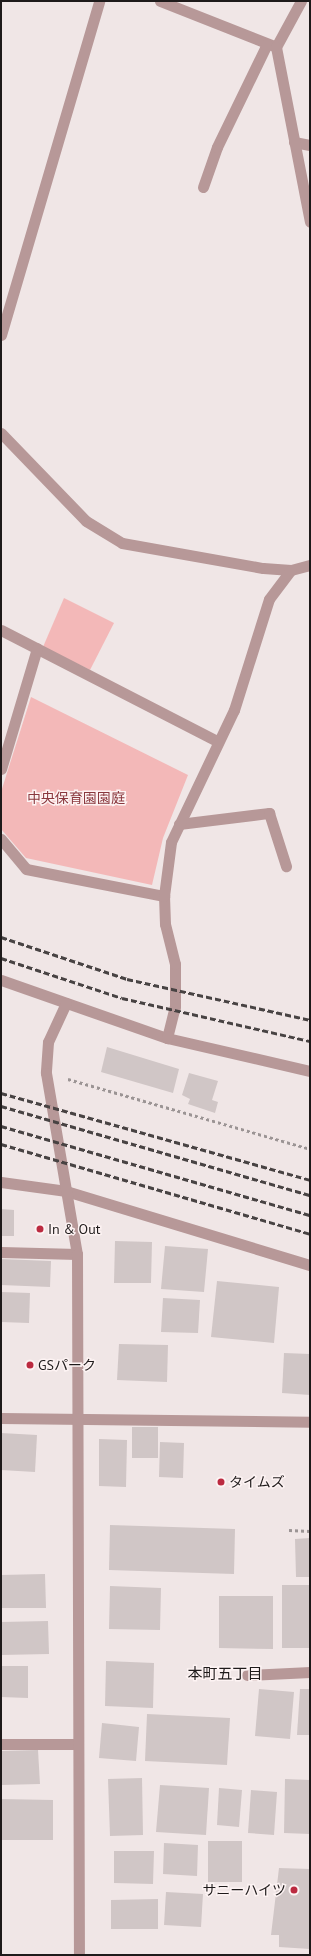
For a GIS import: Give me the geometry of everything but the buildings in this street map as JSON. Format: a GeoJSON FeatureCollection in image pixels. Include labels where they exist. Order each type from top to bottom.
{"type":"FeatureCollection","features":[{"type":"Feature","properties":{"kind":"street"},"geometry":{"type":"LineString","coordinates":[[1,335],[99,1]]}},
{"type":"Feature","properties":{"kind":"street"},"geometry":{"type":"LineString","coordinates":[[160,1],[272,45]]}},
{"type":"Feature","properties":{"kind":"street"},"geometry":{"type":"LineString","coordinates":[[203,187],[217,147],[272,45],[301,1]]}},
{"type":"Feature","properties":{"kind":"street"},"geometry":{"type":"LineString","coordinates":[[272,45],[310,222]]}},
{"type":"Feature","properties":{"kind":"street"},"geometry":{"type":"LineString","coordinates":[[294,142],[310,145]]}},
{"type":"Feature","properties":{"kind":"street"},"geometry":{"type":"LineString","coordinates":[[1,434],[86,521],[122,542],[171,554],[291,570],[310,566]]}},
{"type":"Feature","properties":{"kind":"street"},"geometry":{"type":"LineString","coordinates":[[167,1038],[174,1007],[175,964],[165,924],[165,870],[179,824],[217,741],[234,710],[269,599],[291,570]]}},
{"type":"Feature","properties":{"kind":"street"},"geometry":{"type":"LineString","coordinates":[[1,630],[217,741]]}},
{"type":"Feature","properties":{"kind":"street"},"geometry":{"type":"LineString","coordinates":[[1,769],[38,648]]}},
{"type":"Feature","properties":{"kind":"street"},"geometry":{"type":"LineString","coordinates":[[179,824],[269,814],[286,866]]}},
{"type":"Feature","properties":{"kind":"street"},"geometry":{"type":"LineString","coordinates":[[1,839],[26,869],[164,896]]}},
{"type":"Feature","properties":{"kind":"street"},"geometry":{"type":"LineString","coordinates":[[1,980],[167,1038],[310,1071]]}},
{"type":"Feature","properties":{"kind":"street"},"geometry":{"type":"LineString","coordinates":[[66,1003],[48,1042],[46,1073],[77,1254],[79,1955]]}},
{"type":"Feature","properties":{"kind":"street"},"geometry":{"type":"LineString","coordinates":[[1,1182],[66,1191],[310,1265]]}},
{"type":"Feature","properties":{"kind":"street"},"geometry":{"type":"LineString","coordinates":[[1,1252],[77,1254]]}},
{"type":"Feature","properties":{"kind":"street"},"geometry":{"type":"LineString","coordinates":[[1,1418],[310,1422]]}},
{"type":"Feature","properties":{"kind":"street"},"geometry":{"type":"LineString","coordinates":[[247,1675],[310,1672]]}},
{"type":"Feature","properties":{"kind":"street"},"geometry":{"type":"LineString","coordinates":[[1,1744],[78,1744]]}},
{"type":"Feature","properties":{"kind":"path"},"geometry":{"type":"LineString","coordinates":[[46,1073],[310,1149]]}},
{"type":"Feature","properties":{"kind":"path"},"geometry":{"type":"LineString","coordinates":[[289,1530],[310,1531]]}},
{"type":"Feature","properties":{"kind":"green space"},"geometry":{"type":"Polygon","coordinates":[[[64,598],[114,623],[90,670],[43,647],[64,598]]]}},
{"type":"Feature","properties":{"kind":"green space","name":"中央保育園園庭"},"geometry":{"type":"Polygon","coordinates":[[[31,697],[188,775],[163,838],[152,885],[26,858],[1,829],[1,792],[31,697]]]}},
{"type":"Feature","properties":{"kind":"railway"},"geometry":{"type":"LineString","coordinates":[[1,937],[127,979],[310,1020]]}},
{"type":"Feature","properties":{"kind":"railway"},"geometry":{"type":"LineString","coordinates":[[1,958],[122,998],[310,1041]]}},
{"type":"Feature","properties":{"kind":"railway"},"geometry":{"type":"LineString","coordinates":[[1,1093],[310,1180]]}},
{"type":"Feature","properties":{"kind":"railway"},"geometry":{"type":"LineString","coordinates":[[1,1106],[310,1195]]}},
{"type":"Feature","properties":{"kind":"railway"},"geometry":{"type":"LineString","coordinates":[[1,1126],[310,1215]]}},
{"type":"Feature","properties":{"kind":"railway"},"geometry":{"type":"LineString","coordinates":[[1,1144],[310,1234]]}},
{"type":"Feature","properties":{"kind":"place","name":"In & Out"},"geometry":{"type":"Point","coordinates":[40,1229]}},
{"type":"Feature","properties":{"kind":"place","name":"GSパーク"},"geometry":{"type":"Point","coordinates":[30,1365]}},
{"type":"Feature","properties":{"kind":"place","name":"タイムズ"},"geometry":{"type":"Point","coordinates":[221,1482]}},
{"type":"Feature","properties":{"kind":"place","name":"サニーハイツ"},"geometry":{"type":"Point","coordinates":[294,1890]}},
{"type":"Feature","properties":{"kind":"district","name":"本町五丁目"},"geometry":{"type":"Point","coordinates":[225,1674]}}]}
